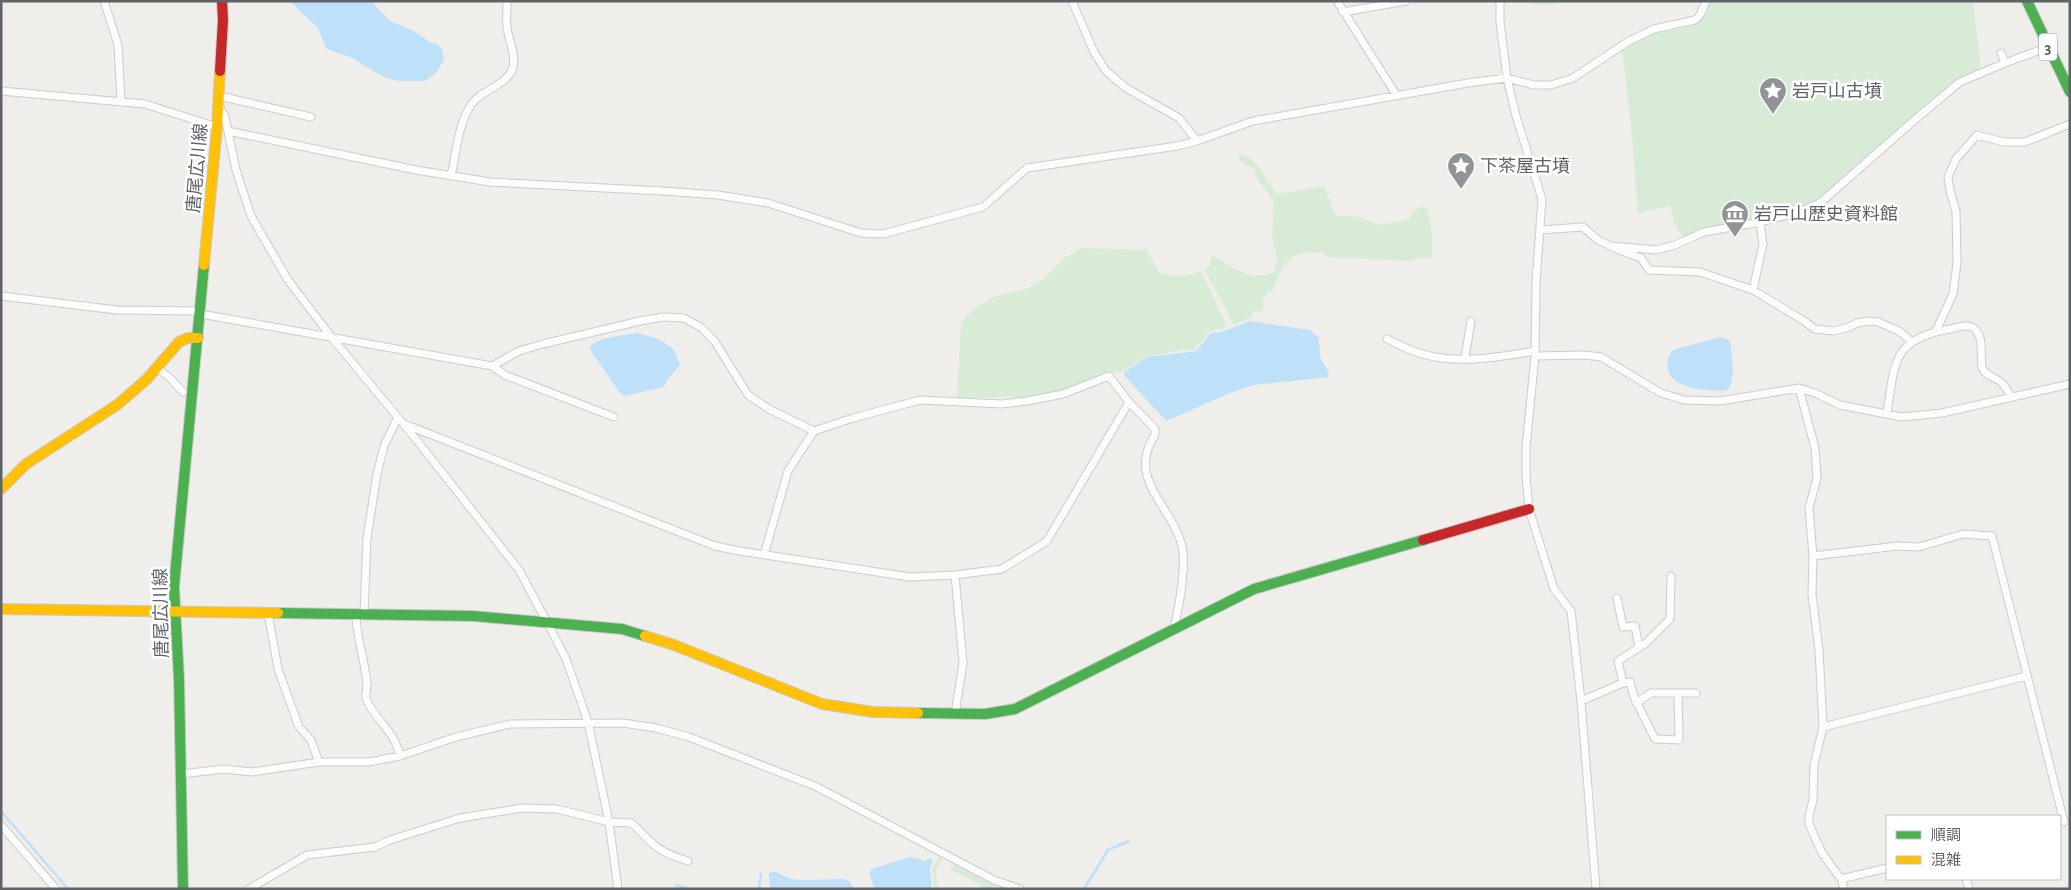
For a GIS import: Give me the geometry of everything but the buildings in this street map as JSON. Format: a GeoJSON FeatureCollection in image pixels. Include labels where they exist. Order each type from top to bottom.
{"type":"FeatureCollection","features":[{"type":"Feature","properties":{"kind":"main road","name":"唐尾広川線"},"geometry":{"type":"LineString","coordinates":[[183,889],[182,774],[174,587],[217,127],[223,20],[222,1]]}},
{"type":"Feature","properties":{"kind":"main road","name":"3"},"geometry":{"type":"LineString","coordinates":[[2027,1],[2070,92]]}},
{"type":"Feature","properties":{"kind":"main road"},"geometry":{"type":"LineString","coordinates":[[1,489],[26,464],[117,405],[157,368],[179,342],[188,338],[198,338]]}},
{"type":"Feature","properties":{"kind":"main road"},"geometry":{"type":"LineString","coordinates":[[1,608],[473,616],[622,629],[674,645],[822,704],[873,712],[985,714],[1015,709],[1254,589],[1530,509]]}},
{"type":"Feature","properties":{"kind":"street"},"geometry":{"type":"LineString","coordinates":[[104,1],[118,45],[121,100]]}},
{"type":"Feature","properties":{"kind":"street"},"geometry":{"type":"LineString","coordinates":[[451,176],[462,124],[471,105],[483,92],[506,79],[512,69],[514,58],[507,28],[507,1]]}},
{"type":"Feature","properties":{"kind":"street"},"geometry":{"type":"LineString","coordinates":[[1072,1],[1094,52],[1106,71],[1126,88],[1179,118],[1197,141]]}},
{"type":"Feature","properties":{"kind":"street"},"geometry":{"type":"LineString","coordinates":[[1337,1],[1397,96]]}},
{"type":"Feature","properties":{"kind":"street"},"geometry":{"type":"LineString","coordinates":[[1343,12],[1406,1]]}},
{"type":"Feature","properties":{"kind":"street"},"geometry":{"type":"LineString","coordinates":[[1500,1],[1500,21],[1508,78],[1516,116],[1542,199],[1536,282],[1535,354],[1526,447],[1526,476],[1530,509],[1554,589],[1572,611],[1596,889]]}},
{"type":"Feature","properties":{"kind":"street"},"geometry":{"type":"LineString","coordinates":[[228,131],[451,176],[490,182],[726,196],[768,203],[861,233],[883,234],[983,207],[1027,168],[1177,146],[1253,121],[1346,103],[1468,83],[1508,78],[1534,86],[1551,85],[1573,78],[1628,42],[1654,30],[1695,20],[1700,15],[1706,1]]}},
{"type":"Feature","properties":{"kind":"street"},"geometry":{"type":"LineString","coordinates":[[1611,246],[1656,250],[1704,232],[1760,222],[1800,212],[1820,202],[1960,82],[2048,47]]}},
{"type":"Feature","properties":{"kind":"street"},"geometry":{"type":"LineString","coordinates":[[2001,53],[2005,63]]}},
{"type":"Feature","properties":{"kind":"street"},"geometry":{"type":"LineString","coordinates":[[1,91],[121,100],[145,104],[217,127]]}},
{"type":"Feature","properties":{"kind":"street"},"geometry":{"type":"LineString","coordinates":[[219,100],[311,117]]}},
{"type":"Feature","properties":{"kind":"street"},"geometry":{"type":"LineString","coordinates":[[219,100],[226,117],[236,170],[251,216],[288,280],[332,338],[519,570],[566,659],[588,722],[609,822],[618,889]]}},
{"type":"Feature","properties":{"kind":"street"},"geometry":{"type":"LineString","coordinates":[[1936,331],[1953,294],[1957,263],[1956,211],[1948,177],[1956,159],[1977,135],[2004,142],[2025,142],[2070,124]]}},
{"type":"Feature","properties":{"kind":"street"},"geometry":{"type":"LineString","coordinates":[[1753,290],[1763,244],[1760,222]]}},
{"type":"Feature","properties":{"kind":"street"},"geometry":{"type":"LineString","coordinates":[[1540,230],[1583,227],[1598,240],[1642,258],[1649,270],[1700,272],[1753,290],[1804,320],[1815,329],[1834,331],[1857,323],[1878,322],[1899,331],[1912,342]]}},
{"type":"Feature","properties":{"kind":"street"},"geometry":{"type":"LineString","coordinates":[[1,296],[117,310],[201,313],[492,366],[505,374],[614,417]]}},
{"type":"Feature","properties":{"kind":"street"},"geometry":{"type":"LineString","coordinates":[[492,366],[519,351],[578,335],[663,317],[684,318],[702,328],[715,342],[748,395],[768,409],[814,431]]}},
{"type":"Feature","properties":{"kind":"street"},"geometry":{"type":"LineString","coordinates":[[1466,358],[1472,321]]}},
{"type":"Feature","properties":{"kind":"street"},"geometry":{"type":"LineString","coordinates":[[1887,413],[1894,370],[1900,352],[1912,342],[1936,331],[1964,326],[1970,326],[1975,329],[1981,341],[1982,369],[1986,374],[2002,383],[2011,396]]}},
{"type":"Feature","properties":{"kind":"street"},"geometry":{"type":"LineString","coordinates":[[1387,339],[1410,350],[1428,356],[1444,358],[1535,354],[1601,357],[1661,393],[1684,400],[1720,401],[1799,388],[1815,393],[1840,405],[1902,417],[1942,413],[2011,396],[2069,386]]}},
{"type":"Feature","properties":{"kind":"street"},"geometry":{"type":"LineString","coordinates":[[157,368],[183,392]]}},
{"type":"Feature","properties":{"kind":"street"},"geometry":{"type":"LineString","coordinates":[[764,555],[788,471],[814,431],[853,418],[920,400],[1002,404],[1027,401],[1063,394],[1109,376],[1129,402],[1155,429],[1155,436],[1148,446],[1145,460],[1148,480],[1177,535],[1183,551],[1182,574],[1174,629]]}},
{"type":"Feature","properties":{"kind":"street"},"geometry":{"type":"LineString","coordinates":[[1799,388],[1815,448],[1817,478],[1809,508],[1813,556],[1812,595],[1819,650],[1824,726],[1814,765],[1813,800],[1809,824],[1822,853],[1841,879],[1844,889]]}},
{"type":"Feature","properties":{"kind":"street"},"geometry":{"type":"LineString","coordinates":[[403,424],[715,546],[910,577],[955,575],[1002,569],[1047,541],[1129,402]]}},
{"type":"Feature","properties":{"kind":"street"},"geometry":{"type":"LineString","coordinates":[[398,418],[384,446],[377,474],[367,538],[360,614],[356,630],[367,683],[366,698],[375,714],[394,737],[400,756]]}},
{"type":"Feature","properties":{"kind":"street"},"geometry":{"type":"LineString","coordinates":[[1813,556],[1897,546],[1919,548],[1963,534],[1992,536],[2065,822]]}},
{"type":"Feature","properties":{"kind":"street"},"geometry":{"type":"LineString","coordinates":[[955,575],[963,663],[955,714]]}},
{"type":"Feature","properties":{"kind":"street"},"geometry":{"type":"LineString","coordinates":[[1623,683],[1618,661],[1646,643],[1670,618],[1671,576]]}},
{"type":"Feature","properties":{"kind":"street"},"geometry":{"type":"LineString","coordinates":[[1617,599],[1623,627],[1635,626],[1639,647]]}},
{"type":"Feature","properties":{"kind":"street"},"geometry":{"type":"LineString","coordinates":[[268,613],[278,669],[299,728],[311,740],[319,762]]}},
{"type":"Feature","properties":{"kind":"street"},"geometry":{"type":"LineString","coordinates":[[1824,726],[2027,676]]}},
{"type":"Feature","properties":{"kind":"street"},"geometry":{"type":"LineString","coordinates":[[1581,701],[1623,683],[1630,682],[1636,703],[1655,739],[1679,740],[1678,694]]}},
{"type":"Feature","properties":{"kind":"street"},"geometry":{"type":"LineString","coordinates":[[1636,703],[1652,693],[1696,693]]}},
{"type":"Feature","properties":{"kind":"street"},"geometry":{"type":"LineString","coordinates":[[182,774],[224,770],[252,772],[319,762],[369,762],[400,756],[456,737],[510,724],[623,723],[689,736],[815,786],[994,880],[1020,889]]}},
{"type":"Feature","properties":{"kind":"street"},"geometry":{"type":"LineString","coordinates":[[249,889],[307,855],[375,847],[390,840],[460,818],[522,808],[557,809],[609,822],[632,823],[659,850],[667,855],[688,861]]}},
{"type":"Feature","properties":{"kind":"street"},"geometry":{"type":"LineString","coordinates":[[1,825],[56,889]]}},
{"type":"Feature","properties":{"kind":"street"},"geometry":{"type":"LineString","coordinates":[[1841,879],[1886,868]]}},
{"type":"Feature","properties":{"kind":"green space"},"geometry":{"type":"Polygon","coordinates":[[[1521,1],[1570,1],[1545,5],[1521,1]]]}},
{"type":"Feature","properties":{"kind":"green space","name":"岩戸山古墳"},"geometry":{"type":"Polygon","coordinates":[[[1709,1],[1973,1],[1981,70],[1947,87],[1817,202],[1765,219],[1712,228],[1685,237],[1676,227],[1671,206],[1638,213],[1631,125],[1622,51],[1649,35],[1694,24],[1701,19],[1709,1]]]}},
{"type":"Feature","properties":{"kind":"green space"},"geometry":{"type":"Polygon","coordinates":[[[1238,154],[1245,155],[1256,164],[1278,194],[1324,186],[1335,215],[1360,217],[1378,225],[1408,220],[1414,211],[1421,206],[1427,209],[1432,235],[1431,260],[1422,257],[1411,261],[1326,257],[1324,252],[1301,254],[1288,261],[1271,293],[1266,292],[1267,296],[1261,300],[1264,307],[1261,312],[1255,310],[1250,318],[1234,325],[1205,270],[1210,266],[1212,256],[1242,272],[1256,276],[1274,272],[1277,261],[1272,236],[1273,203],[1257,178],[1254,169],[1240,161],[1238,154]]]}},
{"type":"Feature","properties":{"kind":"green space"},"geometry":{"type":"Polygon","coordinates":[[[1081,248],[1147,250],[1159,273],[1181,276],[1201,271],[1227,326],[1223,329],[1210,331],[1194,350],[1180,350],[1146,357],[1122,372],[1109,372],[1062,392],[1026,397],[957,398],[961,323],[972,311],[993,297],[1026,289],[1045,278],[1063,259],[1081,248]]]}},
{"type":"Feature","properties":{"kind":"green space"},"geometry":{"type":"Polygon","coordinates":[[[941,855],[944,857],[936,870],[938,889],[934,889],[932,868],[941,855]]]}},
{"type":"Feature","properties":{"kind":"green space"},"geometry":{"type":"Polygon","coordinates":[[[955,863],[1008,889],[981,889],[981,885],[951,870],[955,863]]]}},
{"type":"Feature","properties":{"kind":"water"},"geometry":{"type":"Polygon","coordinates":[[[289,1],[371,1],[390,21],[412,30],[438,45],[442,49],[444,60],[436,73],[425,81],[398,81],[384,77],[350,57],[327,49],[317,27],[289,1]]]}},
{"type":"Feature","properties":{"kind":"water"},"geometry":{"type":"Polygon","coordinates":[[[1250,321],[1310,330],[1318,337],[1321,359],[1328,371],[1329,377],[1254,385],[1230,393],[1166,421],[1124,375],[1124,372],[1148,357],[1196,351],[1211,333],[1221,332],[1250,321]]]}},
{"type":"Feature","properties":{"kind":"water"},"geometry":{"type":"Polygon","coordinates":[[[638,333],[661,340],[674,350],[680,364],[667,380],[664,387],[624,396],[589,348],[598,341],[638,333]]]}},
{"type":"Feature","properties":{"kind":"water"},"geometry":{"type":"Polygon","coordinates":[[[1721,337],[1730,341],[1732,353],[1733,373],[1728,390],[1693,388],[1676,381],[1671,376],[1667,361],[1673,350],[1721,337]]]}},
{"type":"Feature","properties":{"kind":"water"},"geometry":{"type":"Polygon","coordinates":[[[910,857],[926,861],[928,858],[933,860],[930,869],[932,889],[875,889],[869,874],[871,869],[910,857]]]}},
{"type":"Feature","properties":{"kind":"water"},"geometry":{"type":"Polygon","coordinates":[[[776,872],[790,879],[844,879],[849,881],[854,889],[770,889],[769,873],[776,872]]]}},
{"type":"Feature","properties":{"kind":"waterway"},"geometry":{"type":"LineString","coordinates":[[1,811],[68,889]]}},
{"type":"Feature","properties":{"kind":"waterway"},"geometry":{"type":"LineString","coordinates":[[1084,889],[1108,850],[1129,841]]}},
{"type":"Feature","properties":{"kind":"waterway"},"geometry":{"type":"LineString","coordinates":[[759,889],[761,874]]}},
{"type":"Feature","properties":{"kind":"waterway"},"geometry":{"type":"LineString","coordinates":[[675,889],[677,885],[689,889]]}},
{"type":"Feature","properties":{"kind":"traffic: fast"},"geometry":{"type":"LineString","coordinates":[[2027,1],[2070,92]]}},
{"type":"Feature","properties":{"kind":"traffic: fast"},"geometry":{"type":"LineString","coordinates":[[183,889],[179,679],[174,587],[204,265]]}},
{"type":"Feature","properties":{"kind":"traffic: fast"},"geometry":{"type":"LineString","coordinates":[[918,713],[985,714],[1015,709],[1254,589],[1423,540]]}},
{"type":"Feature","properties":{"kind":"traffic: fast"},"geometry":{"type":"LineString","coordinates":[[278,613],[473,616],[622,629],[645,636]]}},
{"type":"Feature","properties":{"kind":"traffic: slow"},"geometry":{"type":"LineString","coordinates":[[204,265],[217,127],[220,71]]}},
{"type":"Feature","properties":{"kind":"traffic: slow"},"geometry":{"type":"LineString","coordinates":[[1,489],[26,464],[117,405],[146,380],[179,342],[188,338],[198,338]]}},
{"type":"Feature","properties":{"kind":"traffic: slow"},"geometry":{"type":"LineString","coordinates":[[1,609],[278,613]]}},
{"type":"Feature","properties":{"kind":"traffic: slow"},"geometry":{"type":"LineString","coordinates":[[645,636],[674,645],[822,704],[873,712],[918,713]]}},
{"type":"Feature","properties":{"kind":"traffic: jam"},"geometry":{"type":"LineString","coordinates":[[220,71],[223,20],[222,1]]}},
{"type":"Feature","properties":{"kind":"traffic: jam"},"geometry":{"type":"LineString","coordinates":[[1423,540],[1529,509]]}},
{"type":"Feature","properties":{"kind":"place","name":"岩戸山古墳"},"geometry":{"type":"Point","coordinates":[1773,115]}},
{"type":"Feature","properties":{"kind":"place","name":"下茶屋古墳"},"geometry":{"type":"Point","coordinates":[1461,190]}},
{"type":"Feature","properties":{"kind":"place","name":"岩戸山歴史資料館"},"geometry":{"type":"Point","coordinates":[1735,238]}}]}
